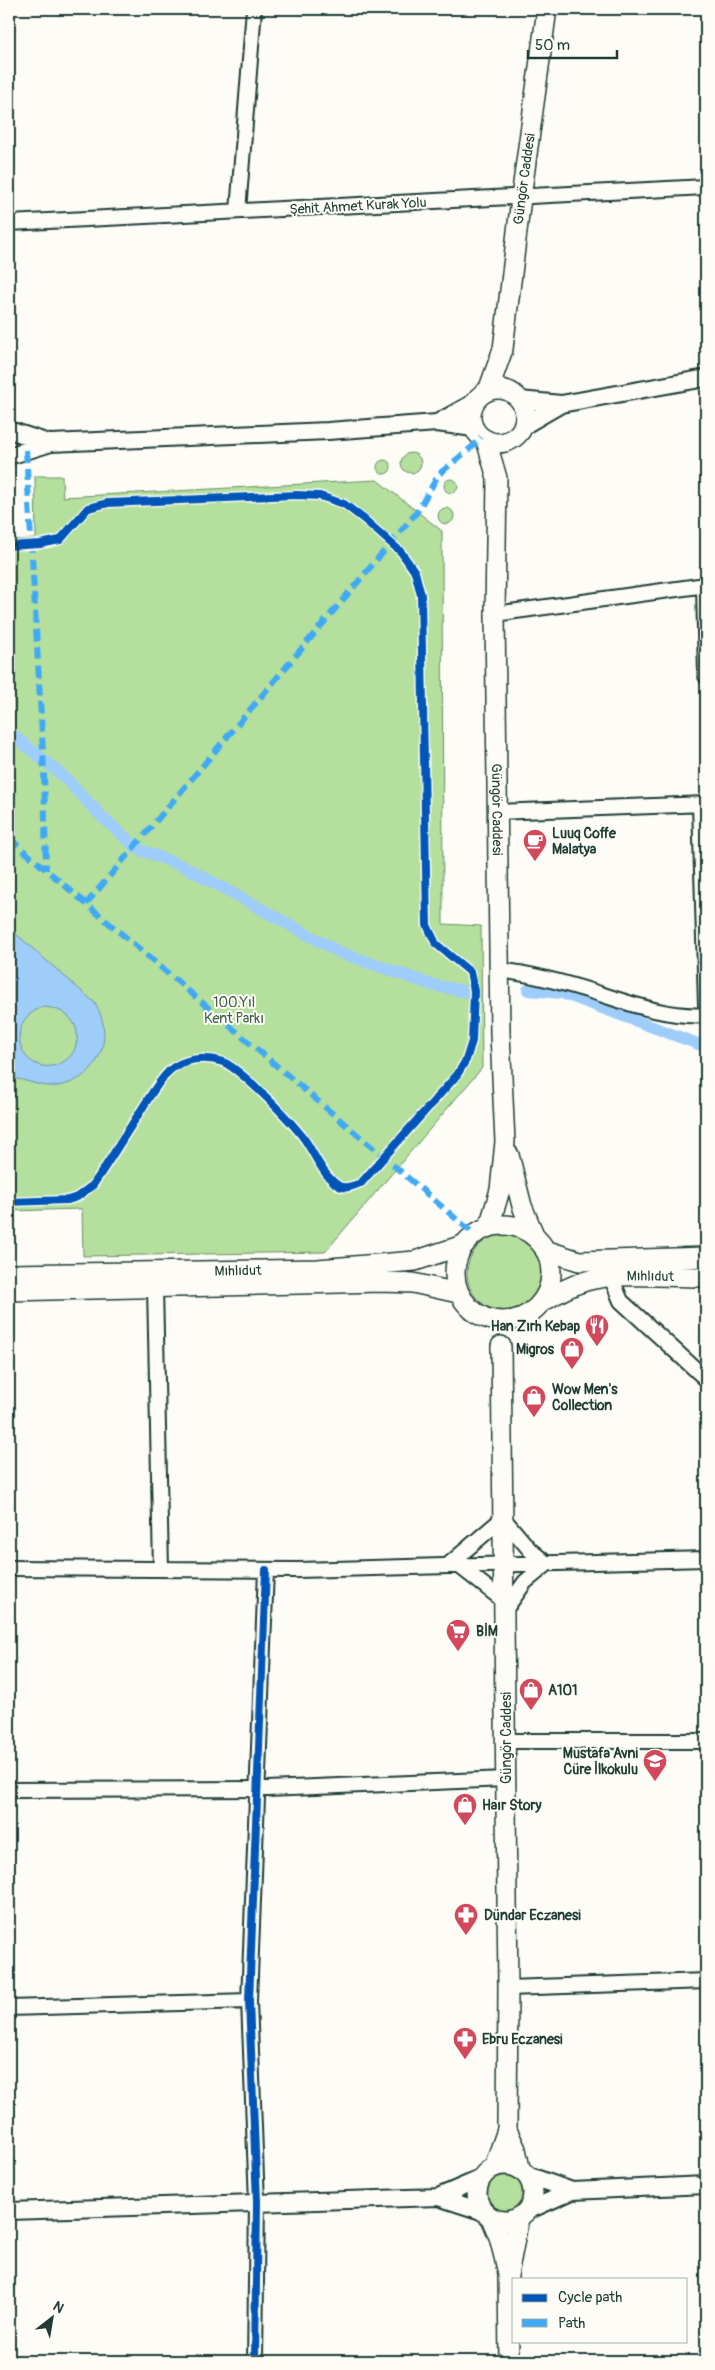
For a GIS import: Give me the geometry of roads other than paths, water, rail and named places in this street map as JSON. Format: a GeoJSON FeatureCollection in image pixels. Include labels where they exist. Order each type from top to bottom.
{"type":"FeatureCollection","features":[{"type":"Feature","properties":{"kind":"main road","name":"Güngör Caddesi"},"geometry":{"type":"LineString","coordinates":[[481,397],[503,349],[521,198],[547,9]]}},
{"type":"Feature","properties":{"kind":"main road","name":"Güngör Caddesi"},"geometry":{"type":"LineString","coordinates":[[503,349],[517,397]]}},
{"type":"Feature","properties":{"kind":"main road"},"geometry":{"type":"LineString","coordinates":[[497,389],[517,397],[525,417],[518,433],[495,443],[480,434],[471,411],[481,397],[497,389]]}},
{"type":"Feature","properties":{"kind":"main road","name":"Güngör Caddesi"},"geometry":{"type":"LineString","coordinates":[[496,478],[518,433]]}},
{"type":"Feature","properties":{"kind":"main road","name":"Güngör Caddesi"},"geometry":{"type":"LineString","coordinates":[[480,434],[496,478],[495,614],[499,970],[500,1034],[506,1142]]}},
{"type":"Feature","properties":{"kind":"main road"},"geometry":{"type":"LineString","coordinates":[[489,1227],[500,1190],[506,1142]]}},
{"type":"Feature","properties":{"kind":"main road"},"geometry":{"type":"LineString","coordinates":[[481,1316],[501,1346],[524,1316],[540,1303],[550,1281],[550,1265],[522,1206],[506,1142]]}},
{"type":"Feature","properties":{"kind":"main road"},"geometry":{"type":"LineString","coordinates":[[524,1316],[513,1321],[496,1321],[481,1316],[467,1306],[458,1293],[454,1277],[456,1260],[463,1245],[474,1234],[489,1227],[514,1226],[540,1244]]}},
{"type":"Feature","properties":{"kind":"main road","name":"Mıhlıdut"},"geometry":{"type":"LineString","coordinates":[[540,1244],[579,1261],[706,1257]]}},
{"type":"Feature","properties":{"kind":"main road","name":"Mıhlıdut"},"geometry":{"type":"LineString","coordinates":[[9,1274],[318,1269],[415,1261],[463,1245]]}},
{"type":"Feature","properties":{"kind":"main road","name":"Mıhlıdut"},"geometry":{"type":"LineString","coordinates":[[540,1303],[567,1287],[588,1280],[706,1277]]}},
{"type":"Feature","properties":{"kind":"main road","name":"Mıhlıdut"},"geometry":{"type":"LineString","coordinates":[[9,1290],[414,1283],[458,1293]]}},
{"type":"Feature","properties":{"kind":"main road","name":"Güngör Caddesi"},"geometry":{"type":"LineString","coordinates":[[501,1346],[508,1988],[507,2130]]}},
{"type":"Feature","properties":{"kind":"main road"},"geometry":{"type":"LineString","coordinates":[[507,2130],[516,2149],[523,2172],[532,2184],[534,2193],[523,2215],[508,2275]]}},
{"type":"Feature","properties":{"kind":"main road"},"geometry":{"type":"LineString","coordinates":[[507,2130],[477,2196],[499,2236],[508,2275],[509,2361]]}},
{"type":"Feature","properties":{"kind":"main road"},"geometry":{"type":"LineString","coordinates":[[487,2173],[502,2165],[523,2172]]}},
{"type":"Feature","properties":{"kind":"main road"},"geometry":{"type":"LineString","coordinates":[[488,2215],[500,2221],[510,2221],[523,2215]]}},
{"type":"Feature","properties":{"kind":"street"},"geometry":{"type":"LineString","coordinates":[[238,211],[254,9]]}},
{"type":"Feature","properties":{"kind":"street","name":"Şehit Ahmet Kurak Yolu"},"geometry":{"type":"LineString","coordinates":[[9,223],[706,187]]}},
{"type":"Feature","properties":{"kind":"street"},"geometry":{"type":"LineString","coordinates":[[517,397],[561,404],[706,378]]}},
{"type":"Feature","properties":{"kind":"street"},"geometry":{"type":"LineString","coordinates":[[437,423],[481,397]]}},
{"type":"Feature","properties":{"kind":"street"},"geometry":{"type":"LineString","coordinates":[[518,433],[561,404]]}},
{"type":"Feature","properties":{"kind":"street"},"geometry":{"type":"LineString","coordinates":[[9,456],[51,443],[328,431],[437,423],[480,434]]}},
{"type":"Feature","properties":{"kind":"street"},"geometry":{"type":"LineString","coordinates":[[9,430],[51,443]]}},
{"type":"Feature","properties":{"kind":"street"},"geometry":{"type":"LineString","coordinates":[[495,614],[705,585],[706,676]]}},
{"type":"Feature","properties":{"kind":"street"},"geometry":{"type":"LineString","coordinates":[[498,812],[703,804],[706,1005]]}},
{"type":"Feature","properties":{"kind":"street"},"geometry":{"type":"LineString","coordinates":[[499,970],[527,973],[641,1007],[693,1016],[706,1015]]}},
{"type":"Feature","properties":{"kind":"street"},"geometry":{"type":"LineString","coordinates":[[611,1278],[622,1301],[706,1379]]}},
{"type":"Feature","properties":{"kind":"street"},"geometry":{"type":"LineString","coordinates":[[155,1287],[161,1569]]}},
{"type":"Feature","properties":{"kind":"street"},"geometry":{"type":"LineString","coordinates":[[452,1565],[504,1518],[530,1550],[547,1564]]}},
{"type":"Feature","properties":{"kind":"street"},"geometry":{"type":"LineString","coordinates":[[9,1568],[266,1570],[706,1559]]}},
{"type":"Feature","properties":{"kind":"street"},"geometry":{"type":"LineString","coordinates":[[452,1565],[504,1605],[525,1582],[547,1564]]}},
{"type":"Feature","properties":{"kind":"street"},"geometry":{"type":"LineString","coordinates":[[255,2361],[258,2202],[249,2000],[266,1570]]}},
{"type":"Feature","properties":{"kind":"street"},"geometry":{"type":"LineString","coordinates":[[506,1741],[706,1741]]}},
{"type":"Feature","properties":{"kind":"street"},"geometry":{"type":"LineString","coordinates":[[9,1790],[258,1789],[506,1779]]}},
{"type":"Feature","properties":{"kind":"street"},"geometry":{"type":"LineString","coordinates":[[508,1988],[706,1981]]}},
{"type":"Feature","properties":{"kind":"street"},"geometry":{"type":"LineString","coordinates":[[9,2008],[249,2000]]}},
{"type":"Feature","properties":{"kind":"street"},"geometry":{"type":"LineString","coordinates":[[523,2172],[572,2192]]}},
{"type":"Feature","properties":{"kind":"street"},"geometry":{"type":"LineString","coordinates":[[438,2197],[487,2173]]}},
{"type":"Feature","properties":{"kind":"street"},"geometry":{"type":"LineString","coordinates":[[523,2215],[572,2192],[706,2185]]}},
{"type":"Feature","properties":{"kind":"street"},"geometry":{"type":"LineString","coordinates":[[9,2211],[438,2197],[488,2215]]}},
{"type":"Feature","properties":{"kind":"water"},"geometry":{"type":"Polygon","coordinates":[[[9,928],[94,1002],[104,1028],[100,1054],[94,1065],[73,1082],[52,1086],[9,1077],[9,928]],[[44,1007],[30,1014],[22,1024],[19,1035],[21,1046],[26,1056],[34,1063],[46,1066],[65,1061],[75,1048],[77,1037],[74,1024],[70,1018],[59,1010],[44,1007]]]}},
{"type":"Feature","properties":{"kind":"waterway"},"geometry":{"type":"LineString","coordinates":[[9,732],[63,776],[102,817],[138,849],[185,867],[339,952],[432,985],[468,992]]}},
{"type":"Feature","properties":{"kind":"waterway"},"geometry":{"type":"LineString","coordinates":[[528,990],[562,993],[706,1047]]}},
{"type":"Feature","properties":{"kind":"place","name":"Luuq Coffe Malatya"},"geometry":{"type":"Point","coordinates":[535,862]}},
{"type":"Feature","properties":{"kind":"place","name":"Han Zırh Kebap"},"geometry":{"type":"Point","coordinates":[597,1347]}},
{"type":"Feature","properties":{"kind":"place","name":"Migros"},"geometry":{"type":"Point","coordinates":[572,1370]}},
{"type":"Feature","properties":{"kind":"place","name":"Wow Men's Collection"},"geometry":{"type":"Point","coordinates":[534,1418]}},
{"type":"Feature","properties":{"kind":"place","name":"BİM"},"geometry":{"type":"Point","coordinates":[458,1652]}},
{"type":"Feature","properties":{"kind":"place","name":"A101"},"geometry":{"type":"Point","coordinates":[531,1711]}},
{"type":"Feature","properties":{"kind":"place","name":"Mustafa Avni Cüre İlkokulu"},"geometry":{"type":"Point","coordinates":[655,1782]}},
{"type":"Feature","properties":{"kind":"place","name":"Haır Story"},"geometry":{"type":"Point","coordinates":[465,1826]}},
{"type":"Feature","properties":{"kind":"place","name":"Dündar Eczanesi"},"geometry":{"type":"Point","coordinates":[466,1936]}},
{"type":"Feature","properties":{"kind":"place","name":"Ebru Eczanesi"},"geometry":{"type":"Point","coordinates":[465,2060]}},
{"type":"Feature","properties":{"kind":"park label","name":"100.Yıl Kent Parkı"},"geometry":{"type":"Point","coordinates":[234,1010]}}]}
